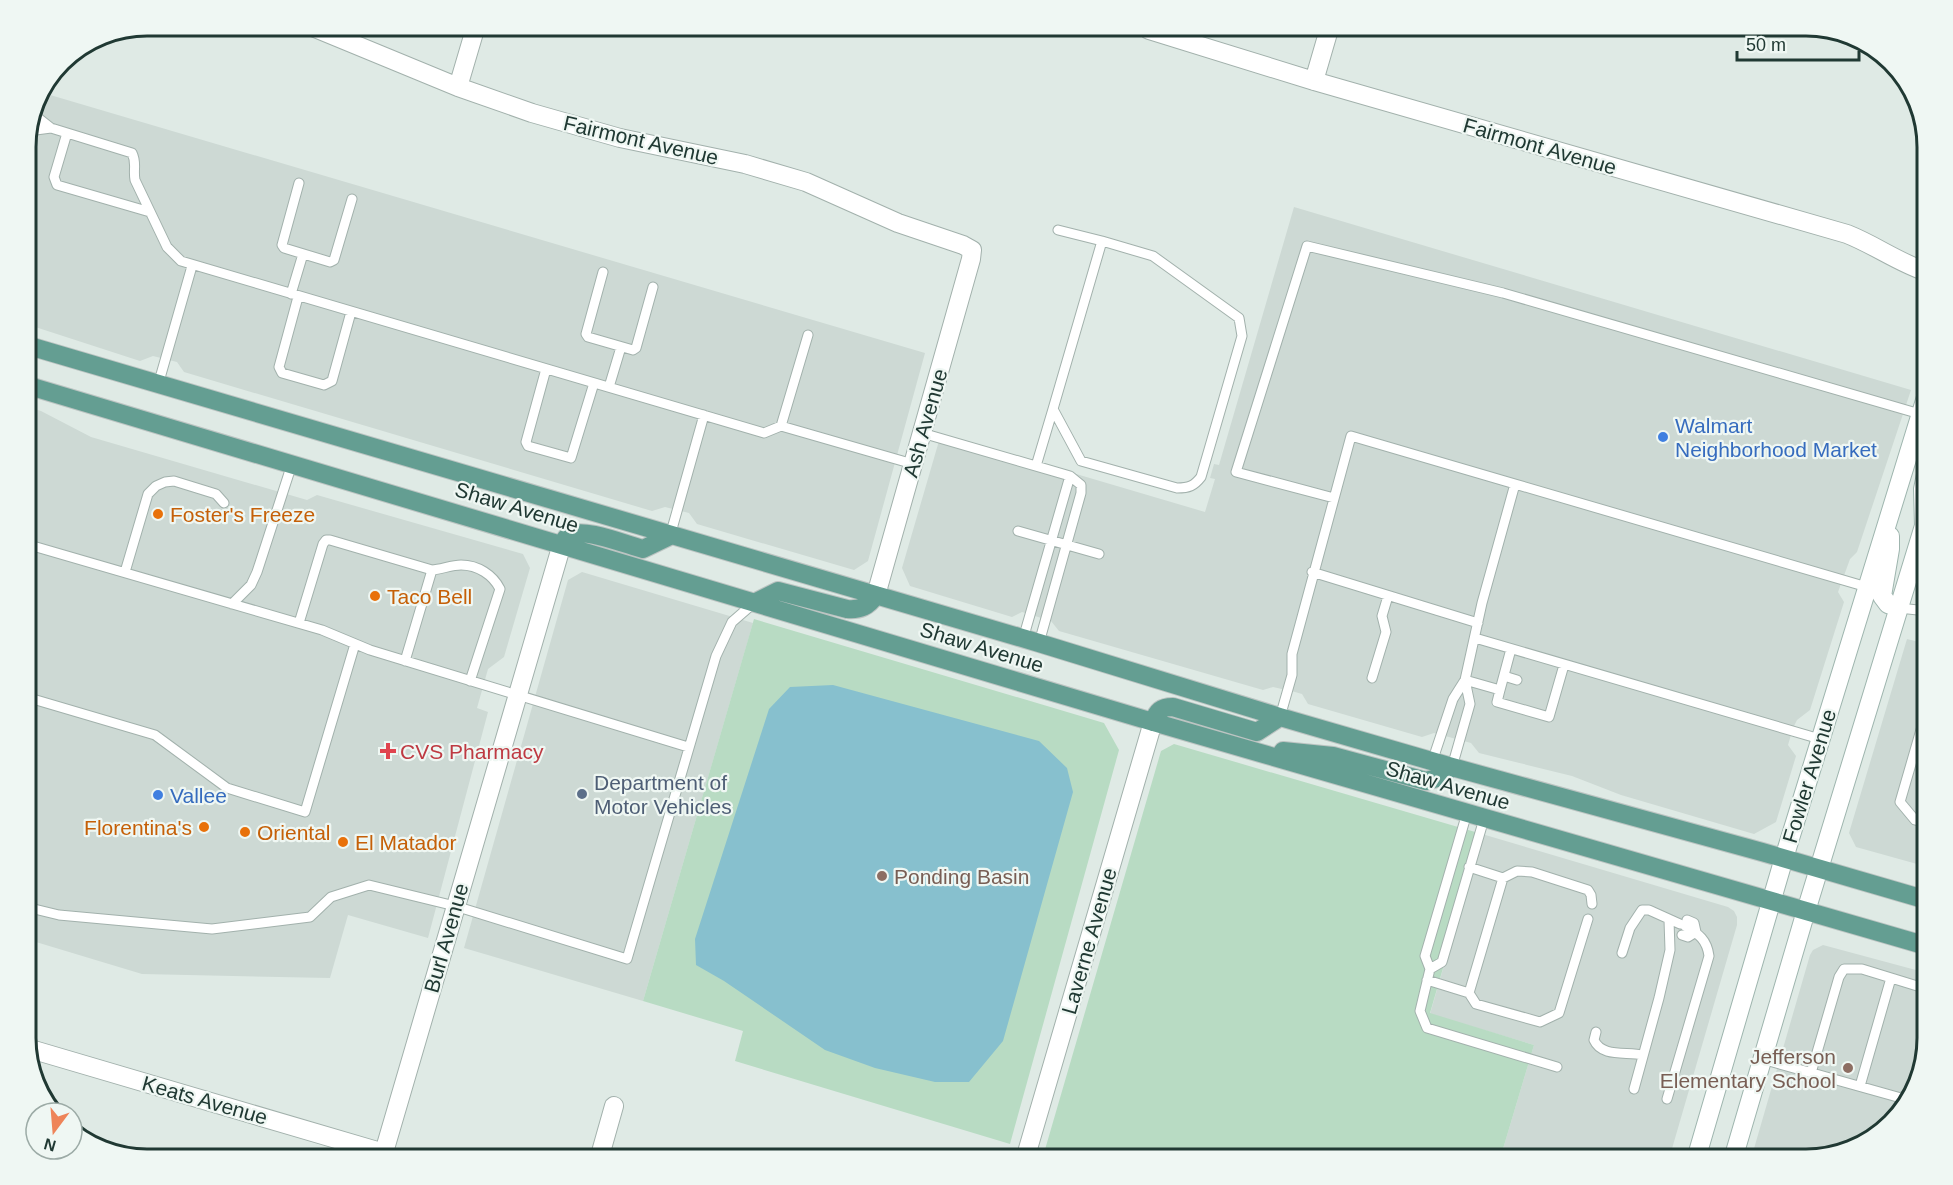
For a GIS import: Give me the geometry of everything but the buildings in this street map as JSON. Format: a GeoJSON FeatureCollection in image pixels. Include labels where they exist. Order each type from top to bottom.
{"type":"FeatureCollection","features":[{"type":"Feature","properties":{"kind":"main road","name":"Shaw Avenue"},"geometry":{"type":"LineString","coordinates":[[36,348],[876,595],[1432,762],[1917,897]]}},
{"type":"Feature","properties":{"kind":"main road","name":"Shaw Avenue"},"geometry":{"type":"LineString","coordinates":[[36,388],[1153,722],[1917,943]]}},
{"type":"Feature","properties":{"kind":"main road"},"geometry":{"type":"LineString","coordinates":[[562,544],[568,536],[578,533],[643,549],[670,536]]}},
{"type":"Feature","properties":{"kind":"main road"},"geometry":{"type":"LineString","coordinates":[[756,602],[778,591],[857,610],[871,603],[876,595]]}},
{"type":"Feature","properties":{"kind":"main road"},"geometry":{"type":"LineString","coordinates":[[1153,722],[1157,712],[1164,707],[1173,706],[1257,732],[1280,717]]}},
{"type":"Feature","properties":{"kind":"main road"},"geometry":{"type":"LineString","coordinates":[[1242,748],[1333,756],[1426,781],[1437,778],[1452,767]]}},
{"type":"Feature","properties":{"kind":"street","name":"Fairmont Avenue"},"geometry":{"type":"LineString","coordinates":[[334,36],[458,87],[532,112],[620,138],[745,164],[806,182],[898,223],[972,250]]}},
{"type":"Feature","properties":{"kind":"street"},"geometry":{"type":"LineString","coordinates":[[458,87],[473,36]]}},
{"type":"Feature","properties":{"kind":"street","name":"Fairmont Avenue"},"geometry":{"type":"LineString","coordinates":[[1168,36],[1314,81],[1847,234],[1872,244],[1917,268]]}},
{"type":"Feature","properties":{"kind":"street"},"geometry":{"type":"LineString","coordinates":[[1314,81],[1327,36]]}},
{"type":"Feature","properties":{"kind":"street","name":"Ash Avenue"},"geometry":{"type":"LineString","coordinates":[[876,595],[972,250]]}},
{"type":"Feature","properties":{"kind":"street","name":"Fowler Avenue"},"geometry":{"type":"LineString","coordinates":[[1699,1149],[1820,739],[1888,519],[1917,435]]}},
{"type":"Feature","properties":{"kind":"street"},"geometry":{"type":"LineString","coordinates":[[1888,519],[1890,549],[1882,596],[1888,604],[1899,608]]}},
{"type":"Feature","properties":{"kind":"street","name":"Burl Avenue"},"geometry":{"type":"LineString","coordinates":[[385,1149],[562,544]]}},
{"type":"Feature","properties":{"kind":"street","name":"Fowler Avenue"},"geometry":{"type":"LineString","coordinates":[[1735,1149],[1917,550]]}},
{"type":"Feature","properties":{"kind":"street","name":"Laverne Avenue"},"geometry":{"type":"LineString","coordinates":[[1028,1149],[1153,722]]}},
{"type":"Feature","properties":{"kind":"street","name":"Keats Avenue"},"geometry":{"type":"LineString","coordinates":[[37,1051],[360,1149]]}},
{"type":"Feature","properties":{"kind":"street"},"geometry":{"type":"LineString","coordinates":[[602,1149],[614,1106]]}},
{"type":"Feature","properties":{"kind":"lane"},"geometry":{"type":"LineString","coordinates":[[40,119],[51,128],[132,153],[136,163],[135,180],[167,247],[181,261],[192,266],[764,433],[781,426],[913,464]]}},
{"type":"Feature","properties":{"kind":"lane"},"geometry":{"type":"LineString","coordinates":[[38,129],[51,128]]}},
{"type":"Feature","properties":{"kind":"lane"},"geometry":{"type":"LineString","coordinates":[[66,133],[54,177],[57,185],[150,212]]}},
{"type":"Feature","properties":{"kind":"lane"},"geometry":{"type":"LineString","coordinates":[[299,183],[282,245],[284,248],[303,254],[330,262],[334,260],[352,199]]}},
{"type":"Feature","properties":{"kind":"lane"},"geometry":{"type":"LineString","coordinates":[[1053,409],[1081,461],[1177,488],[1194,485],[1201,477],[1242,336],[1239,318],[1153,256],[1058,230]]}},
{"type":"Feature","properties":{"kind":"lane"},"geometry":{"type":"LineString","coordinates":[[1036,466],[1102,241]]}},
{"type":"Feature","properties":{"kind":"lane"},"geometry":{"type":"LineString","coordinates":[[1334,498],[1236,472],[1307,246],[1503,293],[1917,413]]}},
{"type":"Feature","properties":{"kind":"lane"},"geometry":{"type":"LineString","coordinates":[[303,254],[279,367],[282,373],[324,385],[332,381],[351,312]]}},
{"type":"Feature","properties":{"kind":"lane"},"geometry":{"type":"LineString","coordinates":[[158,385],[192,266]]}},
{"type":"Feature","properties":{"kind":"lane"},"geometry":{"type":"LineString","coordinates":[[603,272],[586,334],[588,337],[621,347],[633,350],[636,348],[653,287]]}},
{"type":"Feature","properties":{"kind":"lane"},"geometry":{"type":"LineString","coordinates":[[781,426],[808,335]]}},
{"type":"Feature","properties":{"kind":"lane"},"geometry":{"type":"LineString","coordinates":[[609,387],[621,347]]}},
{"type":"Feature","properties":{"kind":"lane"},"geometry":{"type":"LineString","coordinates":[[546,369],[526,442],[528,446],[538,449],[571,458],[594,383]]}},
{"type":"Feature","properties":{"kind":"lane"},"geometry":{"type":"LineString","coordinates":[[670,536],[704,415]]}},
{"type":"Feature","properties":{"kind":"lane"},"geometry":{"type":"LineString","coordinates":[[922,433],[1070,476],[1081,485],[1081,493],[1066,545],[1031,641]]}},
{"type":"Feature","properties":{"kind":"lane"},"geometry":{"type":"LineString","coordinates":[[1280,717],[1292,675],[1292,654],[1312,572],[1351,436],[1867,587]]}},
{"type":"Feature","properties":{"kind":"lane"},"geometry":{"type":"LineString","coordinates":[[232,604],[251,585],[257,572],[292,464]]}},
{"type":"Feature","properties":{"kind":"lane"},"geometry":{"type":"LineString","coordinates":[[1031,641],[1051,541],[1070,476]]}},
{"type":"Feature","properties":{"kind":"lane"},"geometry":{"type":"LineString","coordinates":[[125,572],[148,494],[156,486],[174,481],[216,494],[224,503]]}},
{"type":"Feature","properties":{"kind":"lane"},"geometry":{"type":"LineString","coordinates":[[1432,762],[1453,699],[1465,680],[1515,484]]}},
{"type":"Feature","properties":{"kind":"lane"},"geometry":{"type":"LineString","coordinates":[[1018,531],[1099,554]]}},
{"type":"Feature","properties":{"kind":"lane"},"geometry":{"type":"LineString","coordinates":[[299,623],[326,540],[432,570],[462,565],[485,571],[496,581],[500,589],[470,681]]}},
{"type":"Feature","properties":{"kind":"lane"},"geometry":{"type":"LineString","coordinates":[[36,547],[322,630],[405,661],[688,747]]}},
{"type":"Feature","properties":{"kind":"lane"},"geometry":{"type":"LineString","coordinates":[[405,661],[432,570]]}},
{"type":"Feature","properties":{"kind":"lane"},"geometry":{"type":"LineString","coordinates":[[1312,572],[1478,624]]}},
{"type":"Feature","properties":{"kind":"lane"},"geometry":{"type":"LineString","coordinates":[[1372,678],[1386,632],[1382,616],[1388,596]]}},
{"type":"Feature","properties":{"kind":"lane"},"geometry":{"type":"LineString","coordinates":[[36,909],[59,915],[212,929],[310,917],[331,897],[369,885],[455,906],[627,960],[716,656],[732,622],[756,602]]}},
{"type":"Feature","properties":{"kind":"lane"},"geometry":{"type":"LineString","coordinates":[[1899,608],[1917,609]]}},
{"type":"Feature","properties":{"kind":"lane"},"geometry":{"type":"LineString","coordinates":[[1474,638],[1820,739]]}},
{"type":"Feature","properties":{"kind":"lane"},"geometry":{"type":"LineString","coordinates":[[36,700],[155,735],[227,788],[305,812],[356,644]]}},
{"type":"Feature","properties":{"kind":"lane"},"geometry":{"type":"LineString","coordinates":[[1511,649],[1497,702],[1549,717],[1552,689],[1564,665]]}},
{"type":"Feature","properties":{"kind":"lane"},"geometry":{"type":"LineString","coordinates":[[1504,676],[1517,680]]}},
{"type":"Feature","properties":{"kind":"lane"},"geometry":{"type":"LineString","coordinates":[[1465,680],[1500,690]]}},
{"type":"Feature","properties":{"kind":"lane"},"geometry":{"type":"LineString","coordinates":[[1452,767],[1470,704],[1465,680]]}},
{"type":"Feature","properties":{"kind":"lane"},"geometry":{"type":"LineString","coordinates":[[1917,743],[1900,802],[1917,821]]}},
{"type":"Feature","properties":{"kind":"lane"},"geometry":{"type":"LineString","coordinates":[[1430,969],[1442,962],[1469,867],[1475,816]]}},
{"type":"Feature","properties":{"kind":"lane"},"geometry":{"type":"LineString","coordinates":[[1475,816],[1425,956],[1430,969],[1420,1011],[1426,1028],[1557,1067]]}},
{"type":"Feature","properties":{"kind":"lane"},"geometry":{"type":"LineString","coordinates":[[1469,867],[1503,878],[1517,871],[1532,872],[1588,890],[1592,904]]}},
{"type":"Feature","properties":{"kind":"lane"},"geometry":{"type":"LineString","coordinates":[[1469,993],[1503,878]]}},
{"type":"Feature","properties":{"kind":"lane"},"geometry":{"type":"LineString","coordinates":[[1622,952],[1630,928],[1642,910],[1649,910],[1679,925],[1688,937],[1696,932]]}},
{"type":"Feature","properties":{"kind":"lane"},"geometry":{"type":"LineString","coordinates":[[1427,980],[1469,993],[1476,1004],[1540,1022],[1559,1013],[1588,919]]}},
{"type":"Feature","properties":{"kind":"lane"},"geometry":{"type":"LineString","coordinates":[[1667,1099],[1709,956],[1708,947],[1696,932],[1694,923],[1679,925]]}},
{"type":"Feature","properties":{"kind":"lane"},"geometry":{"type":"LineString","coordinates":[[1634,1089],[1670,950],[1679,925]]}},
{"type":"Feature","properties":{"kind":"lane"},"geometry":{"type":"LineString","coordinates":[[1811,1072],[1842,971],[1847,968],[1862,969],[1917,986]]}},
{"type":"Feature","properties":{"kind":"lane"},"geometry":{"type":"LineString","coordinates":[[1860,1086],[1891,978]]}},
{"type":"Feature","properties":{"kind":"lane"},"geometry":{"type":"LineString","coordinates":[[1596,1032],[1594,1040],[1601,1050],[1610,1053],[1632,1052],[1643,1055]]}},
{"type":"Feature","properties":{"kind":"lane"},"geometry":{"type":"LineString","coordinates":[[1762,1059],[1899,1097]]}},
{"type":"Feature","properties":{"kind":"shaded area"},"geometry":{"type":"Polygon","coordinates":[[[49,95],[925,353],[868,561],[854,570],[697,524],[689,513],[665,507],[652,511],[184,372],[177,362],[153,356],[140,361],[36,327],[36,140],[44,105],[49,95]]]}},
{"type":"Feature","properties":{"kind":"shaded area"},"geometry":{"type":"Polygon","coordinates":[[[1294,207],[1911,390],[1857,552],[1850,559],[1838,592],[1844,602],[1810,710],[1797,720],[1793,728],[1788,745],[1796,756],[1776,822],[1754,834],[1621,795],[1572,776],[1479,753],[1471,743],[1434,733],[1422,737],[1308,704],[1302,694],[1273,687],[1263,690],[1059,631],[1051,621],[1022,612],[1012,617],[910,586],[902,568],[941,434],[1205,512],[1215,479],[1210,478],[1214,464],[1219,465],[1294,207]]]}},
{"type":"Feature","properties":{"kind":"shaded area"},"geometry":{"type":"Polygon","coordinates":[[[36,409],[91,437],[307,500],[317,495],[523,554],[530,568],[504,657],[488,669],[477,708],[488,712],[428,938],[348,915],[330,978],[142,974],[36,942],[36,409]]]}},
{"type":"Feature","properties":{"kind":"shaded area"},"geometry":{"type":"Polygon","coordinates":[[[582,572],[753,623],[643,1001],[464,948],[568,580],[582,572]]]}},
{"type":"Feature","properties":{"kind":"shaded area"},"geometry":{"type":"Polygon","coordinates":[[[1907,639],[1917,642],[1917,864],[1856,847],[1849,833],[1907,639]]]}},
{"type":"Feature","properties":{"kind":"shaded area"},"geometry":{"type":"Polygon","coordinates":[[[1482,834],[1728,907],[1737,917],[1737,925],[1672,1149],[1503,1149],[1534,1045],[1430,1014],[1482,834]]]}},
{"type":"Feature","properties":{"kind":"shaded area","name":"Jefferson Elementary School"},"geometry":{"type":"Polygon","coordinates":[[[1823,945],[1917,970],[1917,1038],[1913,1067],[1909,1080],[1894,1105],[1873,1126],[1848,1141],[1820,1148],[1754,1149],[1810,955],[1813,950],[1823,945]]]}},
{"type":"Feature","properties":{"kind":"green space","name":"Ponding Basin"},"geometry":{"type":"Polygon","coordinates":[[[754,619],[1104,723],[1119,750],[1010,1144],[735,1061],[743,1031],[643,1001],[754,619]]]}},
{"type":"Feature","properties":{"kind":"green space"},"geometry":{"type":"Polygon","coordinates":[[[1174,744],[1482,834],[1430,1013],[1534,1045],[1503,1149],[1045,1149],[1161,751],[1174,744]]]}},
{"type":"Feature","properties":{"kind":"water","name":"Ponding Basin"},"geometry":{"type":"Polygon","coordinates":[[[833,685],[1039,741],[1067,768],[1073,792],[1003,1041],[969,1082],[935,1082],[875,1068],[825,1050],[724,981],[696,965],[695,939],[769,709],[790,687],[833,685]]]}},
{"type":"Feature","properties":{"kind":"place","name":"Walmart Neighborhood Market"},"geometry":{"type":"Point","coordinates":[1663,437]}},
{"type":"Feature","properties":{"kind":"place","name":"Foster's Freeze"},"geometry":{"type":"Point","coordinates":[158,514]}},
{"type":"Feature","properties":{"kind":"place","name":"Taco Bell"},"geometry":{"type":"Point","coordinates":[375,596]}},
{"type":"Feature","properties":{"kind":"place","name":"CVS Pharmacy"},"geometry":{"type":"Point","coordinates":[388,751]}},
{"type":"Feature","properties":{"kind":"place","name":"Department of Motor Vehicles"},"geometry":{"type":"Point","coordinates":[582,794]}},
{"type":"Feature","properties":{"kind":"place","name":"Vallee"},"geometry":{"type":"Point","coordinates":[158,795]}},
{"type":"Feature","properties":{"kind":"place","name":"Florentina's"},"geometry":{"type":"Point","coordinates":[204,827]}},
{"type":"Feature","properties":{"kind":"place","name":"Oriental"},"geometry":{"type":"Point","coordinates":[245,832]}},
{"type":"Feature","properties":{"kind":"place","name":"El Matador"},"geometry":{"type":"Point","coordinates":[343,842]}},
{"type":"Feature","properties":{"kind":"place","name":"Ponding Basin"},"geometry":{"type":"Point","coordinates":[882,876]}},
{"type":"Feature","properties":{"kind":"place","name":"Jefferson Elementary School"},"geometry":{"type":"Point","coordinates":[1848,1068]}}]}
